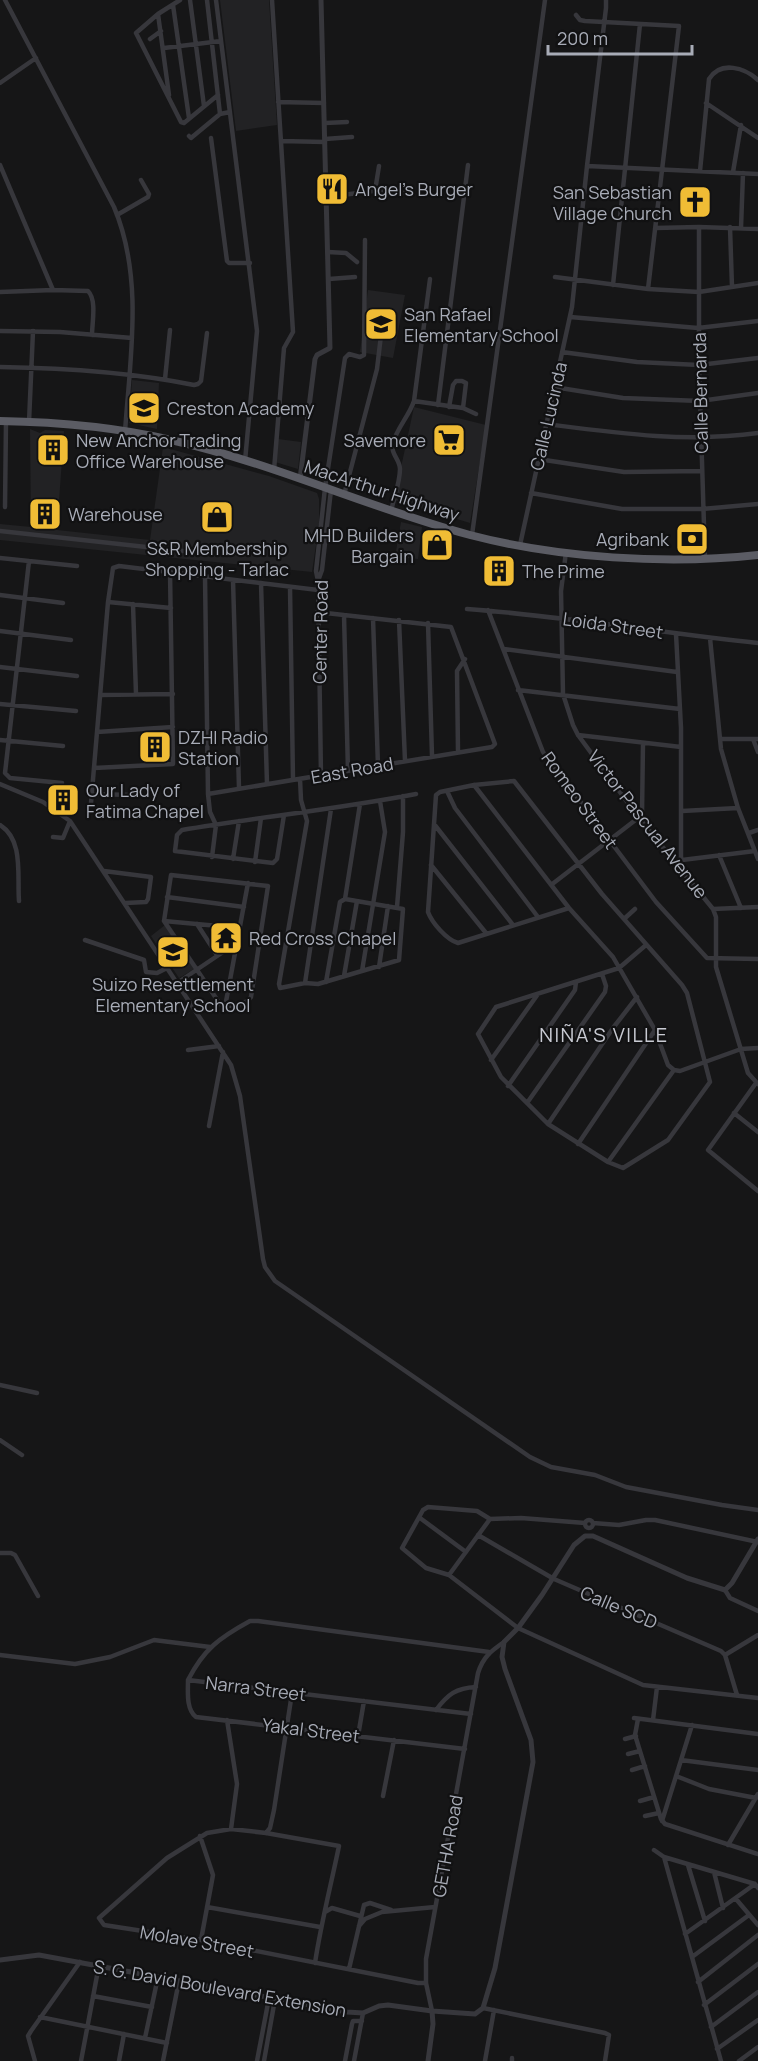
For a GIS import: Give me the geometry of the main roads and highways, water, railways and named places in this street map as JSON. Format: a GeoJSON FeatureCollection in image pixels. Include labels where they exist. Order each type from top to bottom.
{"type":"FeatureCollection","features":[{"type":"Feature","properties":{"kind":"highway","name":"MacArthur Highway"},"geometry":{"type":"LineString","coordinates":[[3,421],[125,432],[173,440],[274,470],[344,495],[472,535],[520,545],[566,552],[641,558],[758,555]]}},
{"type":"Feature","properties":{"kind":"place","name":"Angel's Burger"},"geometry":{"type":"Point","coordinates":[332,189]}},
{"type":"Feature","properties":{"kind":"place","name":"San Sebastian Village Church"},"geometry":{"type":"Point","coordinates":[695,202]}},
{"type":"Feature","properties":{"kind":"place","name":"San Rafael Elementary School"},"geometry":{"type":"Point","coordinates":[381,324]}},
{"type":"Feature","properties":{"kind":"place","name":"Creston Academy"},"geometry":{"type":"Point","coordinates":[144,408]}},
{"type":"Feature","properties":{"kind":"place","name":"Savemore"},"geometry":{"type":"Point","coordinates":[449,440]}},
{"type":"Feature","properties":{"kind":"place","name":"New Anchor Trading Office Warehouse"},"geometry":{"type":"Point","coordinates":[53,450]}},
{"type":"Feature","properties":{"kind":"place","name":"Warehouse"},"geometry":{"type":"Point","coordinates":[45,514]}},
{"type":"Feature","properties":{"kind":"place","name":"S&R Membership Shopping - Tarlac"},"geometry":{"type":"Point","coordinates":[217,517]}},
{"type":"Feature","properties":{"kind":"place","name":"Agribank"},"geometry":{"type":"Point","coordinates":[692,539]}},
{"type":"Feature","properties":{"kind":"place","name":"MHD Builders Bargain"},"geometry":{"type":"Point","coordinates":[437,545]}},
{"type":"Feature","properties":{"kind":"place","name":"The Prime"},"geometry":{"type":"Point","coordinates":[499,571]}},
{"type":"Feature","properties":{"kind":"place","name":"DZHI Radio Station"},"geometry":{"type":"Point","coordinates":[155,747]}},
{"type":"Feature","properties":{"kind":"place","name":"Our Lady of Fatima Chapel"},"geometry":{"type":"Point","coordinates":[63,800]}},
{"type":"Feature","properties":{"kind":"place","name":"Red Cross Chapel"},"geometry":{"type":"Point","coordinates":[226,938]}},
{"type":"Feature","properties":{"kind":"place","name":"Suizo Resettlement Elementary School"},"geometry":{"type":"Point","coordinates":[173,952]}},
{"type":"Feature","properties":{"kind":"district","name":"NIÑA'S VILLE"},"geometry":{"type":"Point","coordinates":[604,1034]}}]}
